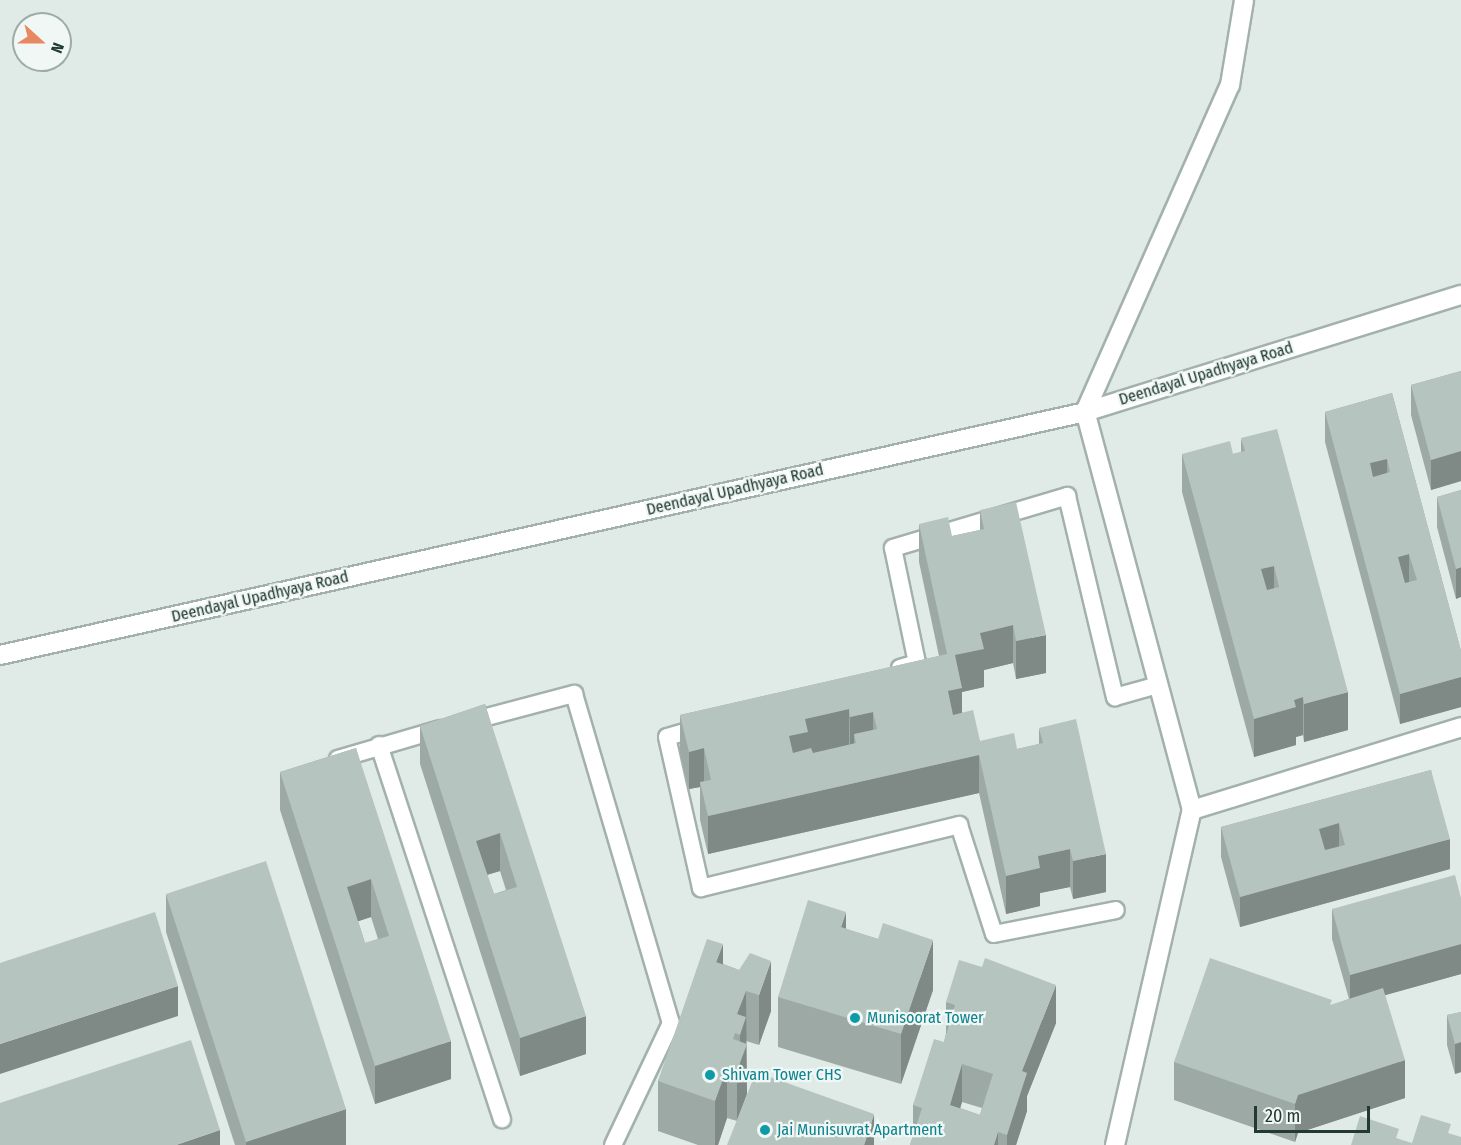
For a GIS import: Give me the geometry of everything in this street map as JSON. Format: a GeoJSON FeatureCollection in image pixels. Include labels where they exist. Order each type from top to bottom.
{"type":"FeatureCollection","features":[{"type":"Feature","properties":{"kind":"street"},"geometry":{"type":"LineString","coordinates":[[1115,1145],[1192,810],[1085,412],[1230,86],[1245,0]]}},
{"type":"Feature","properties":{"kind":"street","name":"Deendayal Upadhyaya Road"},"geometry":{"type":"LineString","coordinates":[[0,655],[1085,412],[1461,295]]}},
{"type":"Feature","properties":{"kind":"street"},"geometry":{"type":"LineString","coordinates":[[1192,810],[1461,728]]}},
{"type":"Feature","properties":{"kind":"lane"},"geometry":{"type":"LineString","coordinates":[[883,673],[917,663],[892,548],[1067,496],[1115,697],[1158,685]]}},
{"type":"Feature","properties":{"kind":"lane"},"geometry":{"type":"LineString","coordinates":[[325,763],[379,746],[574,694],[671,1023],[613,1145]]}},
{"type":"Feature","properties":{"kind":"lane"},"geometry":{"type":"LineString","coordinates":[[724,720],[667,737],[701,888],[959,825],[993,934],[1116,910]]}},
{"type":"Feature","properties":{"kind":"lane"},"geometry":{"type":"LineString","coordinates":[[379,746],[502,1119]]}},
{"type":"Feature","properties":{"kind":"building"},"geometry":{"type":"Polygon","coordinates":[[[1461,371],[1461,451],[1431,460],[1411,385],[1461,371]]]}},
{"type":"Feature","properties":{"kind":"building"},"geometry":{"type":"Polygon","coordinates":[[[1392,393],[1461,651],[1461,677],[1400,694],[1325,412],[1392,393]],[[1387,459],[1370,463],[1373,477],[1390,472],[1387,459]],[[1409,554],[1398,557],[1405,583],[1417,580],[1409,554]]]}},
{"type":"Feature","properties":{"kind":"building"},"geometry":{"type":"Polygon","coordinates":[[[1277,429],[1348,692],[1304,704],[1303,697],[1294,700],[1296,707],[1254,719],[1182,454],[1230,441],[1233,454],[1245,451],[1241,438],[1277,429]],[[1274,566],[1261,569],[1267,590],[1279,587],[1274,566]]]}},
{"type":"Feature","properties":{"kind":"building"},"geometry":{"type":"Polygon","coordinates":[[[1461,490],[1461,567],[1456,569],[1437,497],[1461,490]]]}},
{"type":"Feature","properties":{"kind":"building"},"geometry":{"type":"Polygon","coordinates":[[[1016,502],[1046,635],[1016,641],[1013,625],[980,633],[984,649],[955,655],[962,688],[948,691],[953,715],[973,710],[980,741],[1014,733],[1017,749],[1043,743],[1039,728],[1076,719],[1106,854],[1073,861],[1070,849],[1038,856],[1040,868],[1006,876],[979,755],[708,816],[700,782],[711,780],[704,748],[689,752],[680,715],[947,654],[919,524],[948,517],[952,536],[984,529],[980,510],[1016,502]],[[849,709],[805,719],[808,732],[789,736],[793,753],[811,748],[813,753],[856,743],[854,734],[877,729],[873,712],[850,717],[849,709]]]}},
{"type":"Feature","properties":{"kind":"building"},"geometry":{"type":"Polygon","coordinates":[[[485,704],[586,1016],[520,1038],[420,726],[485,704]],[[500,833],[476,841],[494,894],[517,887],[500,833]]]}},
{"type":"Feature","properties":{"kind":"building"},"geometry":{"type":"Polygon","coordinates":[[[356,748],[451,1041],[375,1066],[280,772],[356,748]],[[371,879],[347,887],[365,943],[389,936],[371,879]]]}},
{"type":"Feature","properties":{"kind":"building"},"geometry":{"type":"Polygon","coordinates":[[[1431,770],[1450,839],[1240,897],[1221,827],[1431,770]],[[1339,823],[1319,829],[1325,850],[1345,845],[1339,823]]]}},
{"type":"Feature","properties":{"kind":"building"},"geometry":{"type":"Polygon","coordinates":[[[266,861],[346,1109],[246,1142],[166,894],[266,861]]]}},
{"type":"Feature","properties":{"kind":"building"},"geometry":{"type":"Polygon","coordinates":[[[1455,875],[1461,898],[1461,944],[1350,975],[1332,909],[1455,875]]]}},
{"type":"Feature","properties":{"kind":"building"},"geometry":{"type":"Polygon","coordinates":[[[808,900],[846,912],[841,927],[878,939],[883,923],[933,940],[901,1034],[778,997],[808,900]]]}},
{"type":"Feature","properties":{"kind":"building"},"geometry":{"type":"Polygon","coordinates":[[[155,912],[178,986],[0,1044],[0,963],[155,912]]]}},
{"type":"Feature","properties":{"kind":"building"},"geometry":{"type":"Polygon","coordinates":[[[707,939],[723,944],[716,962],[739,970],[750,953],[771,961],[759,995],[746,991],[737,1014],[746,1017],[740,1035],[735,1033],[733,1039],[747,1044],[737,1071],[727,1068],[715,1101],[658,1081],[707,939]]]}},
{"type":"Feature","properties":{"kind":"building"},"geometry":{"type":"Polygon","coordinates":[[[985,958],[1056,985],[1022,1071],[1027,1073],[1007,1135],[998,1132],[994,1145],[910,1145],[922,1108],[913,1105],[934,1039],[944,1042],[955,1005],[946,1002],[959,960],[982,967],[985,958]],[[962,1064],[950,1105],[980,1115],[993,1074],[962,1064]]]}},
{"type":"Feature","properties":{"kind":"building"},"geometry":{"type":"Polygon","coordinates":[[[1210,958],[1332,1000],[1330,1005],[1383,988],[1405,1060],[1298,1095],[1295,1104],[1174,1062],[1210,958]]]}},
{"type":"Feature","properties":{"kind":"building"},"geometry":{"type":"Polygon","coordinates":[[[1461,1012],[1461,1042],[1455,1044],[1447,1015],[1461,1012]]]}},
{"type":"Feature","properties":{"kind":"building"},"geometry":{"type":"Polygon","coordinates":[[[191,1040],[220,1130],[176,1145],[0,1145],[0,1103],[191,1040]]]}},
{"type":"Feature","properties":{"kind":"building"},"geometry":{"type":"Polygon","coordinates":[[[756,1072],[874,1114],[864,1145],[727,1145],[756,1072]]]}},
{"type":"Feature","properties":{"kind":"building"},"geometry":{"type":"Polygon","coordinates":[[[1421,1115],[1451,1124],[1448,1133],[1461,1137],[1461,1145],[1351,1145],[1360,1116],[1399,1129],[1396,1138],[1412,1143],[1421,1115]]]}},
{"type":"Feature","properties":{"kind":"place","name":"Munisoorat Tower"},"geometry":{"type":"Point","coordinates":[855,1018]}},
{"type":"Feature","properties":{"kind":"place","name":"Shivam Tower CHS"},"geometry":{"type":"Point","coordinates":[710,1075]}},
{"type":"Feature","properties":{"kind":"place","name":"Jai Munisuvrat Apartment"},"geometry":{"type":"Point","coordinates":[765,1130]}}]}
